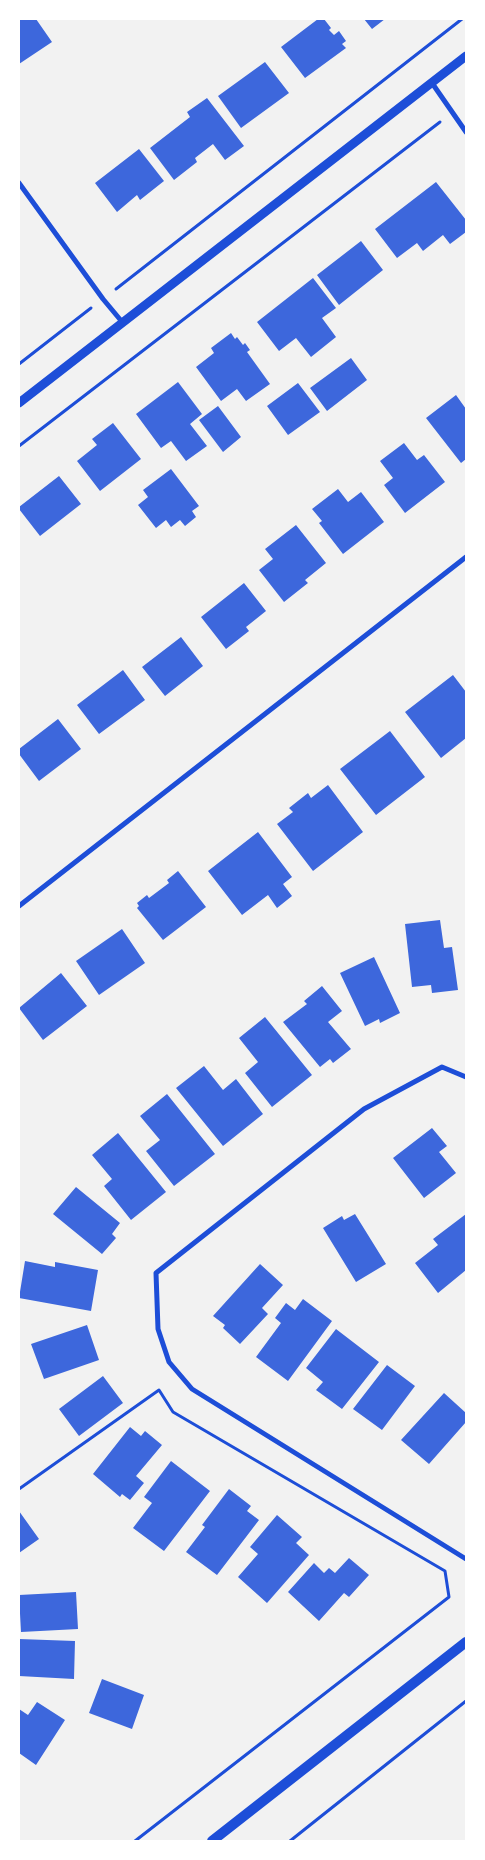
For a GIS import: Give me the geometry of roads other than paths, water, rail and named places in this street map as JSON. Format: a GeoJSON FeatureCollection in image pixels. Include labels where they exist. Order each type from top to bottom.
{"type":"FeatureCollection","features":[{"type":"Feature","properties":{"kind":"main road"},"geometry":{"type":"LineString","coordinates":[[212,1841],[466,1642]]}},
{"type":"Feature","properties":{"kind":"street"},"geometry":{"type":"LineString","coordinates":[[19,404],[466,56]]}},
{"type":"Feature","properties":{"kind":"street"},"geometry":{"type":"LineString","coordinates":[[432,83],[466,132]]}},
{"type":"Feature","properties":{"kind":"street"},"geometry":{"type":"LineString","coordinates":[[19,183],[103,299],[123,323]]}},
{"type":"Feature","properties":{"kind":"street"},"geometry":{"type":"LineString","coordinates":[[19,906],[466,558]]}},
{"type":"Feature","properties":{"kind":"street"},"geometry":{"type":"LineString","coordinates":[[466,1077],[442,1067],[364,1109],[156,1273],[158,1328],[169,1362],[192,1389],[466,1559]]}}]}
